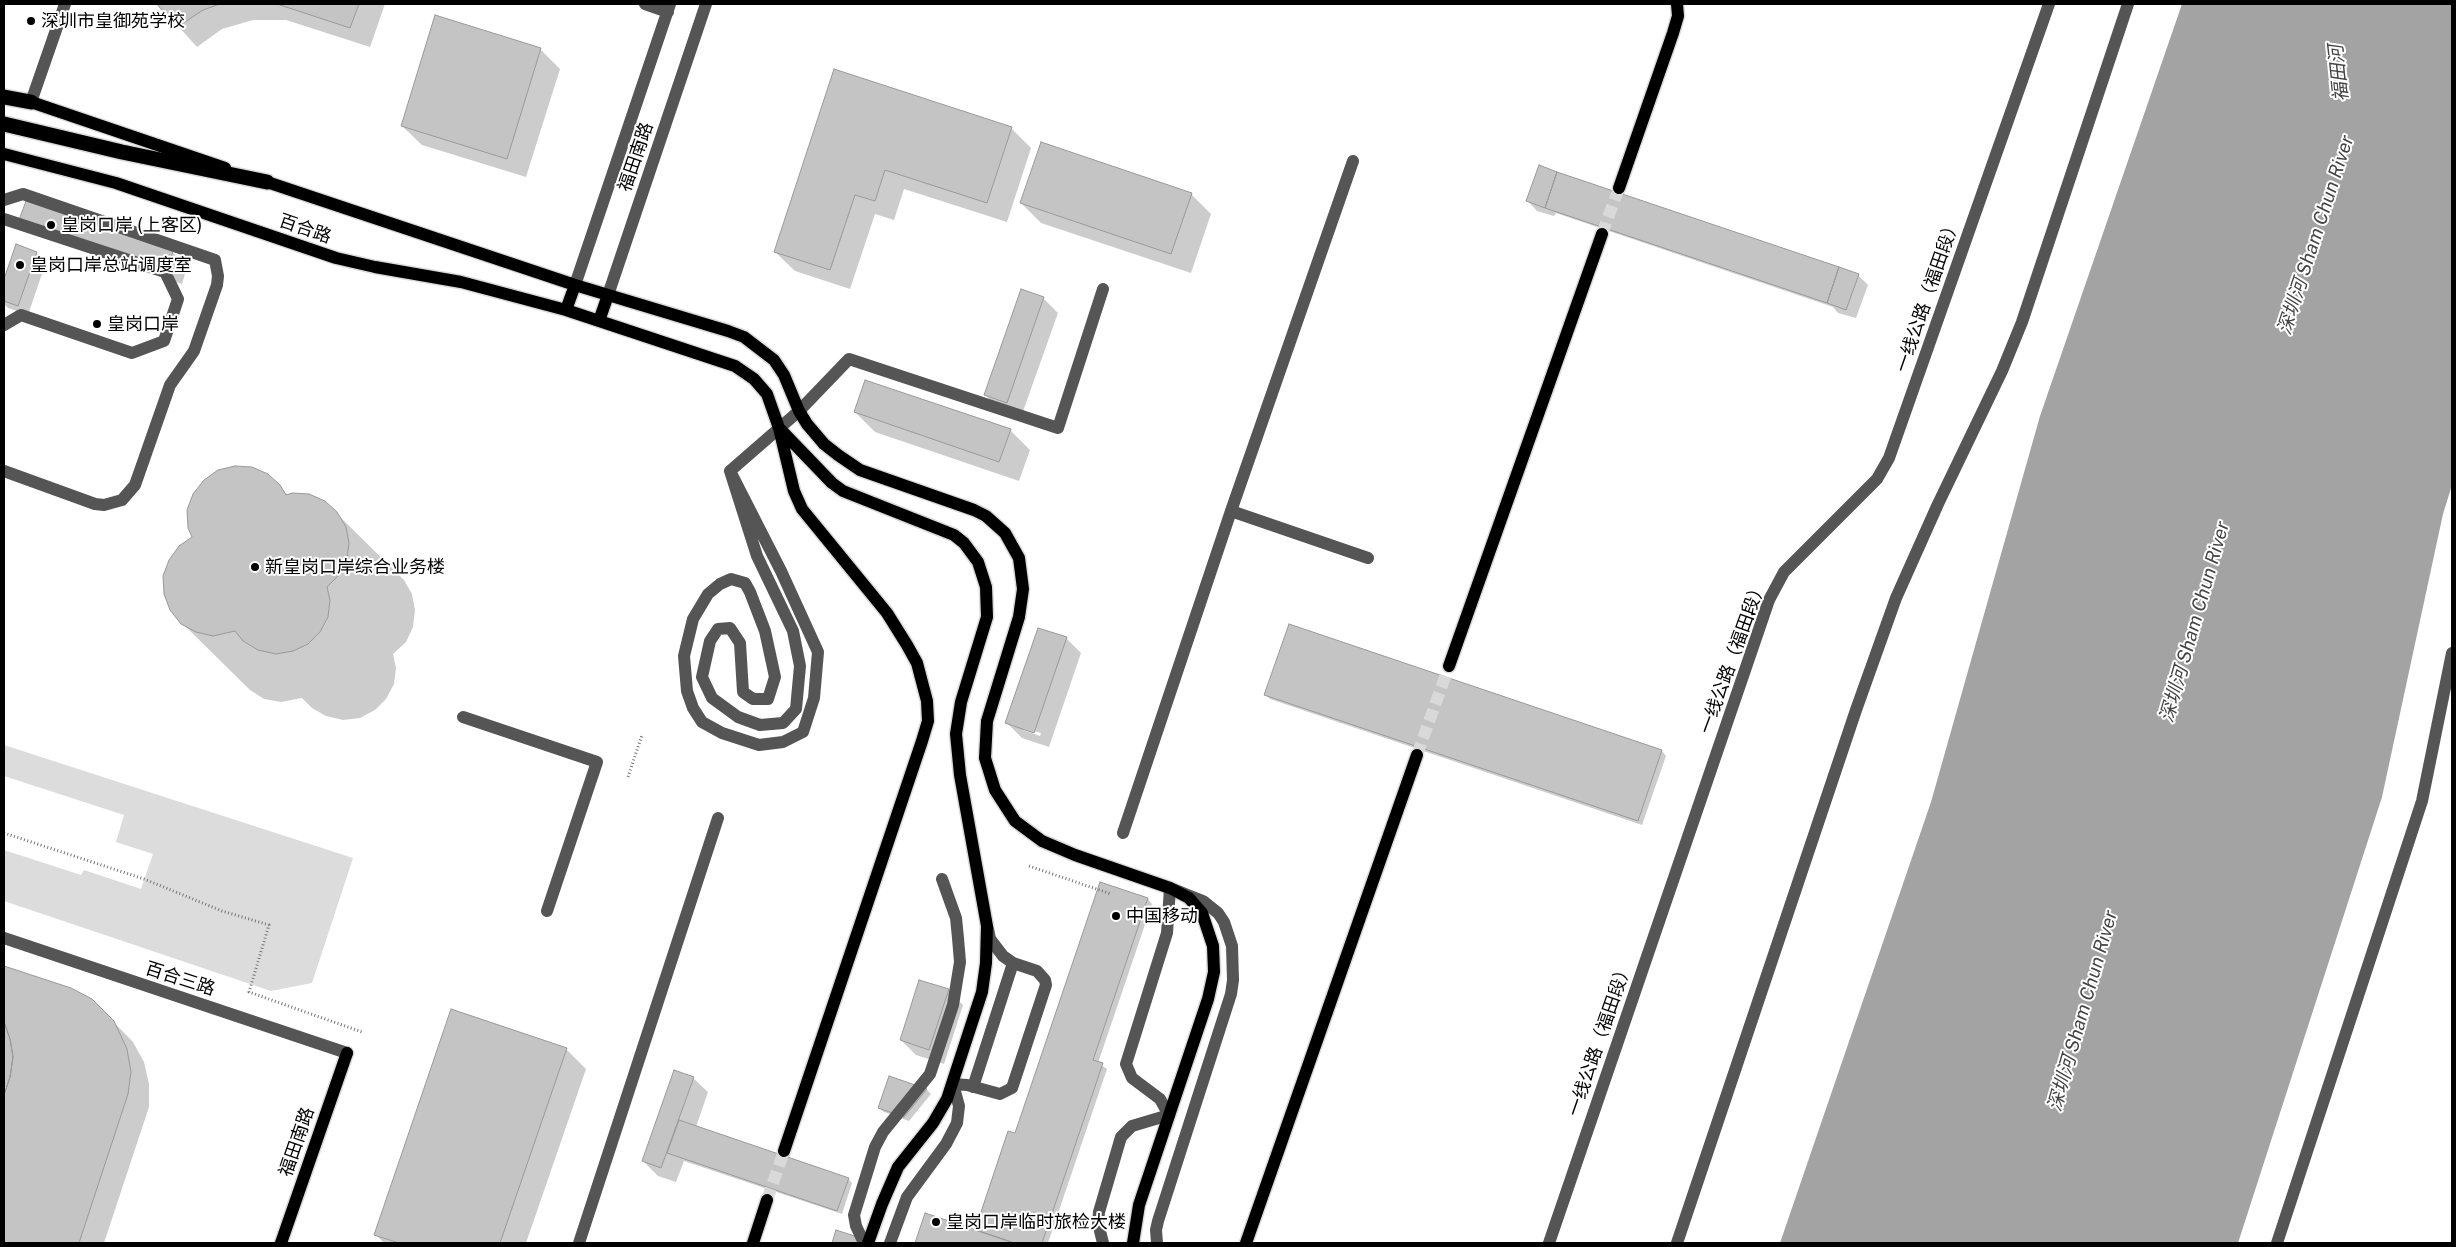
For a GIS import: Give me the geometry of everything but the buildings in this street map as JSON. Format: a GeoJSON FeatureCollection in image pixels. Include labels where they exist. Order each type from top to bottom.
{"type":"FeatureCollection","features":[{"type":"Feature","properties":{"kind":"highway"},"geometry":{"type":"LineString","coordinates":[[4,97],[31,102]]}},
{"type":"Feature","properties":{"kind":"highway"},"geometry":{"type":"LineString","coordinates":[[4,124],[122,152],[267,182]]}},
{"type":"Feature","properties":{"kind":"main road"},"geometry":{"type":"LineString","coordinates":[[1619,188],[1673,33],[1678,16],[1678,4]]}},
{"type":"Feature","properties":{"kind":"main road","name":"百合路"},"geometry":{"type":"LineString","coordinates":[[31,102],[575,285],[728,330],[744,338],[774,360],[784,375],[799,411],[824,444],[854,466],[974,510],[986,516],[1005,533],[1018,558],[1023,589],[1019,617],[987,722],[985,758],[995,790],[1015,821],[1042,840],[1075,855],[1170,888],[1189,898],[1202,912],[1210,934],[1214,959],[1208,999],[1139,1205],[1133,1243]]}},
{"type":"Feature","properties":{"kind":"main road","name":"百合路"},"geometry":{"type":"LineString","coordinates":[[4,156],[116,183],[336,258],[461,282],[566,310],[735,366],[754,379],[767,394],[779,428],[788,471],[802,509],[886,613],[917,663],[928,701],[928,721],[784,1151]]}},
{"type":"Feature","properties":{"kind":"main road"},"geometry":{"type":"LineString","coordinates":[[1449,666],[1602,234]]}},
{"type":"Feature","properties":{"kind":"main road","name":"福田南路"},"geometry":{"type":"LineString","coordinates":[[566,310],[575,285]]}},
{"type":"Feature","properties":{"kind":"main road","name":"福田南路"},"geometry":{"type":"LineString","coordinates":[[599,321],[608,295]]}},
{"type":"Feature","properties":{"kind":"main road"},"geometry":{"type":"LineString","coordinates":[[779,428],[832,484],[857,497],[954,535],[968,547],[978,562],[986,587],[987,617],[960,707],[956,744],[987,926],[986,963],[982,992],[953,1084],[933,1123],[898,1167],[868,1243]]}},
{"type":"Feature","properties":{"kind":"main road"},"geometry":{"type":"LineString","coordinates":[[1246,1243],[1417,755]]}},
{"type":"Feature","properties":{"kind":"main road","name":"福田南路"},"geometry":{"type":"LineString","coordinates":[[280,1243],[346,1053]]}},
{"type":"Feature","properties":{"kind":"main road"},"geometry":{"type":"LineString","coordinates":[[753,1243],[767,1200]]}},
{"type":"Feature","properties":{"kind":"street"},"geometry":{"type":"LineString","coordinates":[[31,102],[65,4]]}},
{"type":"Feature","properties":{"kind":"street"},"geometry":{"type":"LineString","coordinates":[[645,4],[669,8]]}},
{"type":"Feature","properties":{"kind":"street","name":"福田南路"},"geometry":{"type":"LineString","coordinates":[[608,295],[706,4]]}},
{"type":"Feature","properties":{"kind":"street","name":"一线公路（福田段）"},"geometry":{"type":"LineString","coordinates":[[1549,1243],[1769,600],[1784,572],[1877,479],[1889,458],[2049,4]]}},
{"type":"Feature","properties":{"kind":"street"},"geometry":{"type":"LineString","coordinates":[[1677,1243],[1856,710],[1896,598],[1938,504],[2002,371],[2022,322],[2128,4]]}},
{"type":"Feature","properties":{"kind":"street","name":"福田南路"},"geometry":{"type":"LineString","coordinates":[[575,285],[669,8]]}},
{"type":"Feature","properties":{"kind":"street"},"geometry":{"type":"LineString","coordinates":[[1123,833],[1231,511],[1353,161]]}},
{"type":"Feature","properties":{"kind":"street"},"geometry":{"type":"LineString","coordinates":[[4,200],[23,194],[214,260],[218,276],[217,285],[194,351],[170,386],[135,485],[122,500],[104,505],[95,504],[4,471]]}},
{"type":"Feature","properties":{"kind":"street"},"geometry":{"type":"LineString","coordinates":[[4,219],[165,272],[178,299],[164,341],[132,353],[22,315],[4,325]]}},
{"type":"Feature","properties":{"kind":"street"},"geometry":{"type":"LineString","coordinates":[[730,471],[799,411],[849,359],[1058,428],[1103,290]]}},
{"type":"Feature","properties":{"kind":"street"},"geometry":{"type":"LineString","coordinates":[[730,471],[781,571],[818,652],[814,698],[802,732],[783,742],[760,745],[722,733],[702,722],[693,708],[687,691],[684,656],[693,619],[708,594],[720,584],[731,580],[744,583],[750,592],[765,631],[775,677],[768,699],[753,699],[743,692],[740,643],[730,628],[718,629],[710,641],[702,677],[712,698],[738,717],[760,725],[783,724],[796,709],[800,666],[793,631],[757,556],[730,471]]}},
{"type":"Feature","properties":{"kind":"street"},"geometry":{"type":"LineString","coordinates":[[1231,511],[1368,558]]}},
{"type":"Feature","properties":{"kind":"street"},"geometry":{"type":"LineString","coordinates":[[2277,1243],[2422,801],[2452,653]]}},
{"type":"Feature","properties":{"kind":"street"},"geometry":{"type":"LineString","coordinates":[[463,717],[597,762],[547,911]]}},
{"type":"Feature","properties":{"kind":"street"},"geometry":{"type":"LineString","coordinates":[[579,1243],[718,818]]}},
{"type":"Feature","properties":{"kind":"street"},"geometry":{"type":"LineString","coordinates":[[864,1243],[856,1226],[854,1215],[875,1147],[884,1132],[925,1083],[953,1005],[960,962],[958,938],[956,918],[942,879]]}},
{"type":"Feature","properties":{"kind":"street"},"geometry":{"type":"LineString","coordinates":[[1104,1243],[1098,1223],[1098,1212],[1121,1137],[1132,1126],[1169,1115],[1160,1099],[1132,1078],[1126,1064],[1167,933],[1170,888],[1203,901],[1218,913],[1224,922],[1232,946],[1233,980],[1231,994],[1158,1221],[1156,1230],[1157,1243]]}},
{"type":"Feature","properties":{"kind":"street"},"geometry":{"type":"LineString","coordinates":[[890,1243],[907,1197],[946,1144],[955,1128],[959,1106],[953,1084],[1000,1094],[1012,1088],[1046,985],[1045,980],[1037,971],[1013,963],[1003,956],[994,944],[987,926]]}},
{"type":"Feature","properties":{"kind":"street","name":"百合三路"},"geometry":{"type":"LineString","coordinates":[[4,938],[346,1053]]}},
{"type":"Feature","properties":{"kind":"street"},"geometry":{"type":"LineString","coordinates":[[973,1087],[1013,963]]}},
{"type":"Feature","properties":{"kind":"path"},"geometry":{"type":"LineString","coordinates":[[628,777],[642,735]]}},
{"type":"Feature","properties":{"kind":"path"},"geometry":{"type":"LineString","coordinates":[[4,832],[144,879],[222,911],[269,925],[249,992],[362,1032]]}},
{"type":"Feature","properties":{"kind":"path"},"geometry":{"type":"LineString","coordinates":[[1029,866],[1111,894]]}},
{"type":"Feature","properties":{"kind":"shaded area"},"geometry":{"type":"Polygon","coordinates":[[[4,745],[353,858],[312,983],[271,991],[4,901],[4,850],[81,875],[84,870],[141,889],[153,854],[116,842],[124,815],[4,776],[4,745]]]}},
{"type":"Feature","properties":{"kind":"water"},"geometry":{"type":"Polygon","coordinates":[[[2182,4],[2452,4],[2452,485],[2443,514],[2382,797],[2238,1243],[1780,1243],[1931,802],[2040,416],[2182,4]]]}},
{"type":"Feature","properties":{"kind":"tunnel"},"geometry":{"type":"LineString","coordinates":[[1602,234],[1619,188]]}},
{"type":"Feature","properties":{"kind":"tunnel"},"geometry":{"type":"LineString","coordinates":[[1417,755],[1449,666]]}},
{"type":"Feature","properties":{"kind":"tunnel"},"geometry":{"type":"LineString","coordinates":[[767,1200],[784,1151]]}},
{"type":"Feature","properties":{"kind":"place","name":"深圳市皇御苑学校"},"geometry":{"type":"Point","coordinates":[31,21]}},
{"type":"Feature","properties":{"kind":"place","name":"皇岗口岸 (上客区)"},"geometry":{"type":"Point","coordinates":[51,225]}},
{"type":"Feature","properties":{"kind":"place","name":"皇岗口岸总站调度室"},"geometry":{"type":"Point","coordinates":[20,265]}},
{"type":"Feature","properties":{"kind":"place","name":"皇岗口岸"},"geometry":{"type":"Point","coordinates":[97,324]}},
{"type":"Feature","properties":{"kind":"place","name":"新皇岗口岸综合业务楼"},"geometry":{"type":"Point","coordinates":[255,567]}},
{"type":"Feature","properties":{"kind":"place","name":"中国移动"},"geometry":{"type":"Point","coordinates":[1116,916]}},
{"type":"Feature","properties":{"kind":"place","name":"皇岗口岸临时旅检大楼"},"geometry":{"type":"Point","coordinates":[936,1222]}},
{"type":"Feature","properties":{"kind":"water label","name":"福田河"},"geometry":{"type":"Point","coordinates":[2339,73]}},
{"type":"Feature","properties":{"kind":"water label","name":"深圳河 Sham Chun River"},"geometry":{"type":"Point","coordinates":[2316,235]}},
{"type":"Feature","properties":{"kind":"water label","name":"深圳河 Sham Chun River"},"geometry":{"type":"Point","coordinates":[2195,622]}},
{"type":"Feature","properties":{"kind":"water label","name":"深圳河 Sham Chun River"},"geometry":{"type":"Point","coordinates":[2083,1011]}}]}
